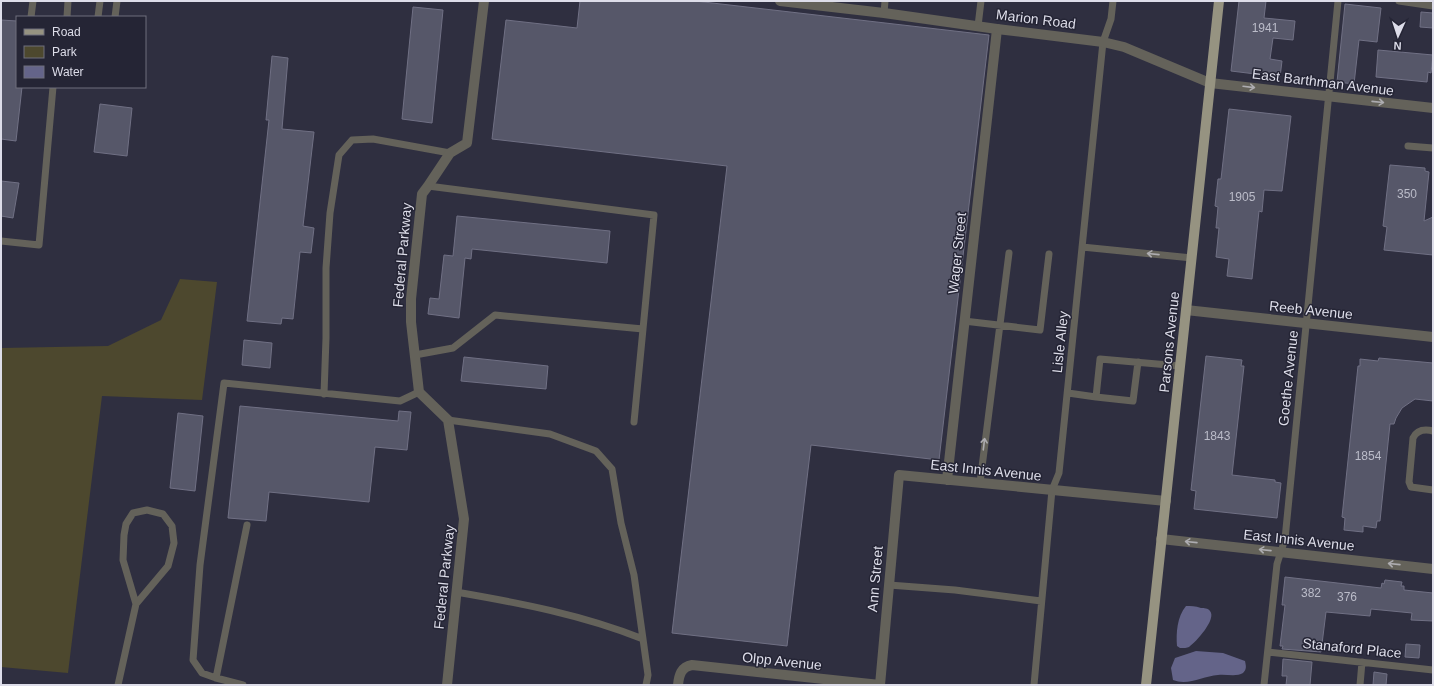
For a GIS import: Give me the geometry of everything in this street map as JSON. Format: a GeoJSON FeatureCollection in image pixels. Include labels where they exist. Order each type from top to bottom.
{"type":"FeatureCollection","features":[{"type":"Feature","properties":{"kind":"main road","name":"Parsons Avenue"},"geometry":{"type":"LineString","coordinates":[[1146,685],[1219,1]]}},
{"type":"Feature","properties":{"kind":"street","name":"Federal Parkway"},"geometry":{"type":"LineString","coordinates":[[420,392],[411,322],[410,298],[422,194],[450,154],[468,143],[484,1]]}},
{"type":"Feature","properties":{"kind":"street","name":"Marion Road"},"geometry":{"type":"LineString","coordinates":[[780,1],[1103,42],[1124,47],[1210,83]]}},
{"type":"Feature","properties":{"kind":"street","name":"Wager Street"},"geometry":{"type":"LineString","coordinates":[[946,480],[997,29]]}},
{"type":"Feature","properties":{"kind":"street","name":"East Barthman Avenue"},"geometry":{"type":"LineString","coordinates":[[1210,83],[1433,108]]}},
{"type":"Feature","properties":{"kind":"street","name":"Reeb Avenue"},"geometry":{"type":"LineString","coordinates":[[1186,310],[1433,337]]}},
{"type":"Feature","properties":{"kind":"street"},"geometry":{"type":"LineString","coordinates":[[420,392],[448,420]]}},
{"type":"Feature","properties":{"kind":"street","name":"Federal Parkway"},"geometry":{"type":"LineString","coordinates":[[447,685],[464,519],[448,420]]}},
{"type":"Feature","properties":{"kind":"street","name":"East Innis Avenue"},"geometry":{"type":"LineString","coordinates":[[899,475],[1166,501]]}},
{"type":"Feature","properties":{"kind":"street","name":"Ann Street"},"geometry":{"type":"LineString","coordinates":[[880,685],[899,475]]}},
{"type":"Feature","properties":{"kind":"street","name":"East Innis Avenue"},"geometry":{"type":"LineString","coordinates":[[1161,539],[1433,569]]}},
{"type":"Feature","properties":{"kind":"street","name":"Olpp Avenue"},"geometry":{"type":"LineString","coordinates":[[678,685],[679,674],[687,666],[692,665],[880,685]]}},
{"type":"Feature","properties":{"kind":"lane"},"geometry":{"type":"LineString","coordinates":[[31,16],[33,1]]}},
{"type":"Feature","properties":{"kind":"lane"},"geometry":{"type":"LineString","coordinates":[[67,16],[68,1]]}},
{"type":"Feature","properties":{"kind":"lane"},"geometry":{"type":"LineString","coordinates":[[98,16],[100,1]]}},
{"type":"Feature","properties":{"kind":"lane"},"geometry":{"type":"LineString","coordinates":[[115,16],[117,1]]}},
{"type":"Feature","properties":{"kind":"lane"},"geometry":{"type":"LineString","coordinates":[[884,13],[885,1]]}},
{"type":"Feature","properties":{"kind":"lane"},"geometry":{"type":"LineString","coordinates":[[978,26],[981,1]]}},
{"type":"Feature","properties":{"kind":"lane","name":"Lisle Alley"},"geometry":{"type":"LineString","coordinates":[[1034,685],[1052,490],[1059,473],[1103,42],[1111,19],[1113,1]]}},
{"type":"Feature","properties":{"kind":"lane","name":"Goethe Avenue"},"geometry":{"type":"LineString","coordinates":[[1264,685],[1277,564],[1285,539],[1338,1]]}},
{"type":"Feature","properties":{"kind":"lane"},"geometry":{"type":"LineString","coordinates":[[1399,1],[1433,6]]}},
{"type":"Feature","properties":{"kind":"lane"},"geometry":{"type":"LineString","coordinates":[[1,241],[40,245],[53,88]]}},
{"type":"Feature","properties":{"kind":"lane"},"geometry":{"type":"LineString","coordinates":[[324,394],[326,268],[330,213],[339,155],[352,140],[373,139],[450,154]]}},
{"type":"Feature","properties":{"kind":"lane"},"geometry":{"type":"LineString","coordinates":[[1408,146],[1433,148]]}},
{"type":"Feature","properties":{"kind":"lane"},"geometry":{"type":"LineString","coordinates":[[428,186],[654,215],[634,422]]}},
{"type":"Feature","properties":{"kind":"lane"},"geometry":{"type":"LineString","coordinates":[[1082,247],[1192,258]]}},
{"type":"Feature","properties":{"kind":"lane"},"geometry":{"type":"LineString","coordinates":[[980,483],[998,326],[1009,253]]}},
{"type":"Feature","properties":{"kind":"lane"},"geometry":{"type":"LineString","coordinates":[[964,321],[1040,330],[1049,254]]}},
{"type":"Feature","properties":{"kind":"lane"},"geometry":{"type":"LineString","coordinates":[[415,355],[453,348],[495,315],[643,329]]}},
{"type":"Feature","properties":{"kind":"lane"},"geometry":{"type":"LineString","coordinates":[[1096,397],[1100,358],[1180,366]]}},
{"type":"Feature","properties":{"kind":"lane"},"geometry":{"type":"LineString","coordinates":[[1068,393],[1133,401],[1138,362]]}},
{"type":"Feature","properties":{"kind":"lane"},"geometry":{"type":"LineString","coordinates":[[243,685],[202,673],[193,660],[200,565],[224,383],[400,401],[420,392]]}},
{"type":"Feature","properties":{"kind":"lane"},"geometry":{"type":"LineString","coordinates":[[448,420],[550,434],[596,451],[612,469],[621,523],[634,575],[648,675],[646,685]]}},
{"type":"Feature","properties":{"kind":"lane"},"geometry":{"type":"LineString","coordinates":[[1433,430],[1421,431],[1413,438],[1409,482],[1411,487],[1433,490]]}},
{"type":"Feature","properties":{"kind":"lane"},"geometry":{"type":"LineString","coordinates":[[118,685],[136,604],[168,566],[174,543],[172,526],[163,514],[147,510],[133,513],[126,524],[124,534],[123,560],[136,604]]}},
{"type":"Feature","properties":{"kind":"lane"},"geometry":{"type":"LineString","coordinates":[[216,678],[248,525]]}},
{"type":"Feature","properties":{"kind":"lane"},"geometry":{"type":"LineString","coordinates":[[889,585],[955,590],[1041,601]]}},
{"type":"Feature","properties":{"kind":"lane"},"geometry":{"type":"LineString","coordinates":[[456,592],[510,601],[573,615],[615,627],[643,639]]}},
{"type":"Feature","properties":{"kind":"lane","name":"Stanaford Place"},"geometry":{"type":"LineString","coordinates":[[1268,652],[1433,670]]}},
{"type":"Feature","properties":{"kind":"lane"},"geometry":{"type":"LineString","coordinates":[[1360,685],[1362,662]]}},
{"type":"Feature","properties":{"kind":"green space"},"geometry":{"type":"Polygon","coordinates":[[[180,279],[217,282],[202,400],[102,396],[68,673],[1,667],[1,348],[108,346],[161,320],[180,279]]]}},
{"type":"Feature","properties":{"kind":"water"},"geometry":{"type":"Polygon","coordinates":[[[1186,606],[1207,609],[1210,611],[1211,619],[1205,630],[1189,647],[1180,648],[1177,646],[1178,625],[1183,610],[1186,606]]]}},
{"type":"Feature","properties":{"kind":"water"},"geometry":{"type":"Polygon","coordinates":[[[1196,651],[1223,653],[1245,661],[1245,670],[1243,673],[1238,675],[1218,675],[1184,682],[1173,680],[1171,668],[1175,658],[1196,651]]]}},
{"type":"Feature","properties":{"kind":"building"},"geometry":{"type":"Polygon","coordinates":[[[580,1],[695,1],[989,35],[939,460],[811,445],[787,646],[672,633],[727,166],[492,139],[506,20],[577,28],[580,1]]]}},
{"type":"Feature","properties":{"kind":"building"},"geometry":{"type":"Polygon","coordinates":[[[1239,1],[1266,1],[1264,18],[1295,21],[1293,40],[1273,38],[1270,59],[1282,61],[1280,77],[1231,71],[1239,1]]]}},
{"type":"Feature","properties":{"kind":"building"},"geometry":{"type":"Polygon","coordinates":[[[1345,4],[1381,8],[1377,42],[1359,40],[1354,84],[1337,82],[1345,4]]]}},
{"type":"Feature","properties":{"kind":"building"},"geometry":{"type":"Polygon","coordinates":[[[413,7],[443,10],[432,123],[402,119],[413,7]]]}},
{"type":"Feature","properties":{"kind":"building"},"geometry":{"type":"Polygon","coordinates":[[[1421,12],[1433,13],[1433,28],[1420,27],[1421,12]]]}},
{"type":"Feature","properties":{"kind":"building"},"geometry":{"type":"Polygon","coordinates":[[[1,20],[16,21],[16,88],[22,88],[16,141],[1,139],[1,20]]]}},
{"type":"Feature","properties":{"kind":"building"},"geometry":{"type":"Polygon","coordinates":[[[1378,50],[1433,55],[1431,73],[1428,72],[1427,82],[1376,77],[1378,50]]]}},
{"type":"Feature","properties":{"kind":"building"},"geometry":{"type":"Polygon","coordinates":[[[272,56],[288,58],[282,129],[314,132],[303,226],[314,228],[311,253],[300,252],[293,319],[282,318],[281,324],[247,321],[269,120],[266,120],[272,56]]]}},
{"type":"Feature","properties":{"kind":"building"},"geometry":{"type":"Polygon","coordinates":[[[100,104],[132,108],[127,156],[94,152],[100,104]]]}},
{"type":"Feature","properties":{"kind":"building"},"geometry":{"type":"Polygon","coordinates":[[[1229,109],[1291,116],[1282,191],[1264,190],[1262,212],[1259,211],[1252,279],[1227,276],[1229,259],[1216,257],[1219,228],[1216,228],[1218,207],[1215,206],[1218,179],[1221,179],[1229,109]]]}},
{"type":"Feature","properties":{"kind":"building"},"geometry":{"type":"Polygon","coordinates":[[[1390,165],[1425,168],[1425,171],[1429,172],[1424,221],[1433,217],[1433,255],[1384,250],[1387,227],[1383,226],[1390,165]]]}},
{"type":"Feature","properties":{"kind":"building"},"geometry":{"type":"Polygon","coordinates":[[[1,181],[19,183],[13,218],[1,216],[1,181]]]}},
{"type":"Feature","properties":{"kind":"building"},"geometry":{"type":"Polygon","coordinates":[[[457,216],[610,231],[607,263],[472,249],[471,259],[465,258],[459,318],[428,314],[430,298],[439,299],[444,255],[453,256],[457,216]]]}},
{"type":"Feature","properties":{"kind":"building"},"geometry":{"type":"Polygon","coordinates":[[[244,340],[272,343],[270,368],[242,365],[244,340]]]}},
{"type":"Feature","properties":{"kind":"building"},"geometry":{"type":"Polygon","coordinates":[[[1206,356],[1242,360],[1241,366],[1244,366],[1232,475],[1275,480],[1275,482],[1281,483],[1277,518],[1194,509],[1196,491],[1191,490],[1206,356]]]}},
{"type":"Feature","properties":{"kind":"building"},"geometry":{"type":"Polygon","coordinates":[[[464,357],[548,366],[546,389],[461,381],[464,357]]]}},
{"type":"Feature","properties":{"kind":"building"},"geometry":{"type":"Polygon","coordinates":[[[1379,358],[1433,363],[1433,401],[1415,399],[1402,408],[1394,424],[1390,424],[1380,521],[1377,521],[1376,528],[1363,526],[1363,532],[1344,530],[1345,518],[1342,517],[1358,366],[1360,366],[1360,359],[1378,361],[1379,358]]]}},
{"type":"Feature","properties":{"kind":"building"},"geometry":{"type":"Polygon","coordinates":[[[240,406],[398,421],[399,411],[411,412],[407,450],[375,447],[369,502],[269,492],[266,521],[228,518],[240,406]]]}},
{"type":"Feature","properties":{"kind":"building"},"geometry":{"type":"Polygon","coordinates":[[[178,413],[203,416],[195,491],[170,488],[178,413]]]}},
{"type":"Feature","properties":{"kind":"building"},"geometry":{"type":"Polygon","coordinates":[[[1285,577],[1381,588],[1382,583],[1384,584],[1385,580],[1402,582],[1401,586],[1404,586],[1404,590],[1433,593],[1433,621],[1411,620],[1412,613],[1371,609],[1370,616],[1326,612],[1321,652],[1282,649],[1283,646],[1280,646],[1285,605],[1282,605],[1285,577]]]}},
{"type":"Feature","properties":{"kind":"building"},"geometry":{"type":"Polygon","coordinates":[[[1406,644],[1420,645],[1419,658],[1405,657],[1406,644]]]}},
{"type":"Feature","properties":{"kind":"building"},"geometry":{"type":"Polygon","coordinates":[[[1283,659],[1312,662],[1310,685],[1286,685],[1287,676],[1282,676],[1283,659]]]}},
{"type":"Feature","properties":{"kind":"building"},"geometry":{"type":"Polygon","coordinates":[[[1374,672],[1387,674],[1386,685],[1373,685],[1374,672]]]}}]}
